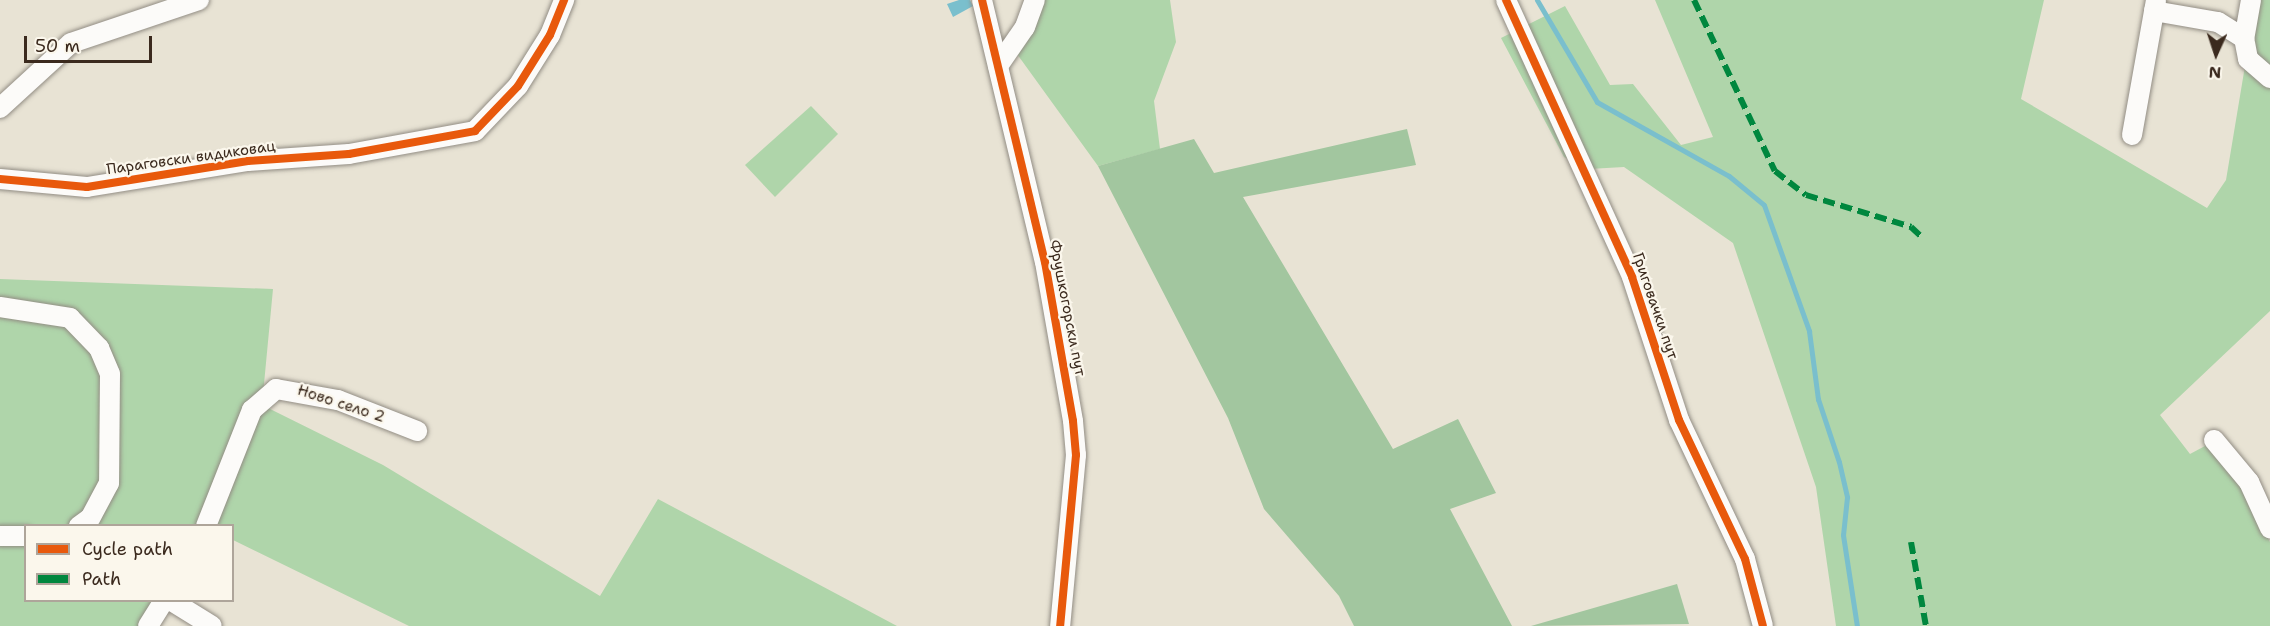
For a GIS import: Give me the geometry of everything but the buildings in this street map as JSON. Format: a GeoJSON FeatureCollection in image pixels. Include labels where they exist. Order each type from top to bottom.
{"type":"FeatureCollection","features":[{"type":"Feature","properties":{"kind":"street"},"geometry":{"type":"LineString","coordinates":[[0,108],[71,43],[199,0]]}},
{"type":"Feature","properties":{"kind":"street","name":"Параговски видиковац"},"geometry":{"type":"LineString","coordinates":[[0,179],[87,187],[248,161],[349,154],[475,131],[518,86],[550,35],[564,0]]}},
{"type":"Feature","properties":{"kind":"street","name":"Фрушкогорски пут"},"geometry":{"type":"LineString","coordinates":[[982,0],[1045,262],[1073,421],[1076,455],[1060,626]]}},
{"type":"Feature","properties":{"kind":"street"},"geometry":{"type":"LineString","coordinates":[[998,66],[1025,27],[1035,0]]}},
{"type":"Feature","properties":{"kind":"street","name":"Григовачки пут"},"geometry":{"type":"LineString","coordinates":[[1506,0],[1632,277],[1679,420],[1745,559],[1763,626]]}},
{"type":"Feature","properties":{"kind":"street"},"geometry":{"type":"LineString","coordinates":[[2251,0],[2244,38],[2248,59],[2270,78]]}},
{"type":"Feature","properties":{"kind":"street"},"geometry":{"type":"LineString","coordinates":[[2132,135],[2155,5],[2218,22],[2244,38]]}},
{"type":"Feature","properties":{"kind":"street"},"geometry":{"type":"LineString","coordinates":[[0,307],[70,318],[99,348],[110,374],[109,483],[90,519],[81,524]]}},
{"type":"Feature","properties":{"kind":"street","name":"Ново село 2"},"geometry":{"type":"LineString","coordinates":[[206,524],[252,410],[276,389],[338,400],[417,431]]}},
{"type":"Feature","properties":{"kind":"street"},"geometry":{"type":"LineString","coordinates":[[2214,440],[2249,482],[2270,528]]}},
{"type":"Feature","properties":{"kind":"street"},"geometry":{"type":"LineString","coordinates":[[0,536],[24,536]]}},
{"type":"Feature","properties":{"kind":"street"},"geometry":{"type":"LineString","coordinates":[[148,626],[163,602]]}},
{"type":"Feature","properties":{"kind":"street"},"geometry":{"type":"LineString","coordinates":[[173,602],[212,626]]}},
{"type":"Feature","properties":{"kind":"green space"},"geometry":{"type":"Polygon","coordinates":[[[1038,0],[1170,0],[1176,42],[1154,101],[1160,149],[1098,166],[1017,54],[1038,0]]]}},
{"type":"Feature","properties":{"kind":"green space"},"geometry":{"type":"Polygon","coordinates":[[[1655,0],[2044,0],[2021,99],[2207,208],[2226,180],[2256,0],[2270,0],[2270,311],[2160,415],[2190,454],[2220,438],[2270,542],[2270,626],[1836,626],[1816,487],[1733,243],[1624,167],[1589,169],[1564,157],[1501,38],[1565,6],[1610,85],[1633,84],[1681,145],[1713,137],[1655,0]]]}},
{"type":"Feature","properties":{"kind":"green space"},"geometry":{"type":"Polygon","coordinates":[[[811,106],[838,134],[775,197],[745,165],[811,106]]]}},
{"type":"Feature","properties":{"kind":"green space"},"geometry":{"type":"Polygon","coordinates":[[[1407,129],[1416,165],[1243,197],[1393,449],[1458,419],[1496,493],[1450,509],[1512,626],[1354,626],[1339,596],[1264,509],[1228,418],[1098,166],[1194,139],[1214,173],[1407,129]]]}},
{"type":"Feature","properties":{"kind":"green space"},"geometry":{"type":"Polygon","coordinates":[[[0,279],[273,289],[262,405],[383,465],[600,596],[658,499],[897,626],[409,626],[234,540],[234,524],[24,524],[24,602],[173,602],[157,626],[0,626],[0,279]]]}},
{"type":"Feature","properties":{"kind":"green space"},"geometry":{"type":"Polygon","coordinates":[[[1677,584],[1689,624],[1531,626],[1677,584]]]}},
{"type":"Feature","properties":{"kind":"water"},"geometry":{"type":"Polygon","coordinates":[[[959,0],[970,0],[973,6],[953,17],[947,4],[959,0]]]}},
{"type":"Feature","properties":{"kind":"waterway"},"geometry":{"type":"LineString","coordinates":[[1537,0],[1597,102],[1729,176],[1764,205],[1809,331],[1818,399],[1839,462],[1847,497],[1843,535],[1857,626]]}},
{"type":"Feature","properties":{"kind":"marked path"},"geometry":{"type":"LineString","coordinates":[[1694,0],[1775,171],[1806,195],[1911,227],[1923,238]]}},
{"type":"Feature","properties":{"kind":"marked path"},"geometry":{"type":"LineString","coordinates":[[1911,542],[1926,626]]}},
{"type":"Feature","properties":{"kind":"cycle path"},"geometry":{"type":"LineString","coordinates":[[0,179],[87,187],[248,161],[349,154],[475,131],[518,86],[550,35],[564,0]]}},
{"type":"Feature","properties":{"kind":"cycle path"},"geometry":{"type":"LineString","coordinates":[[982,0],[1045,262],[1073,421],[1076,455],[1060,626]]}},
{"type":"Feature","properties":{"kind":"cycle path"},"geometry":{"type":"LineString","coordinates":[[1506,0],[1632,277],[1679,420],[1745,559],[1763,626]]}}]}
